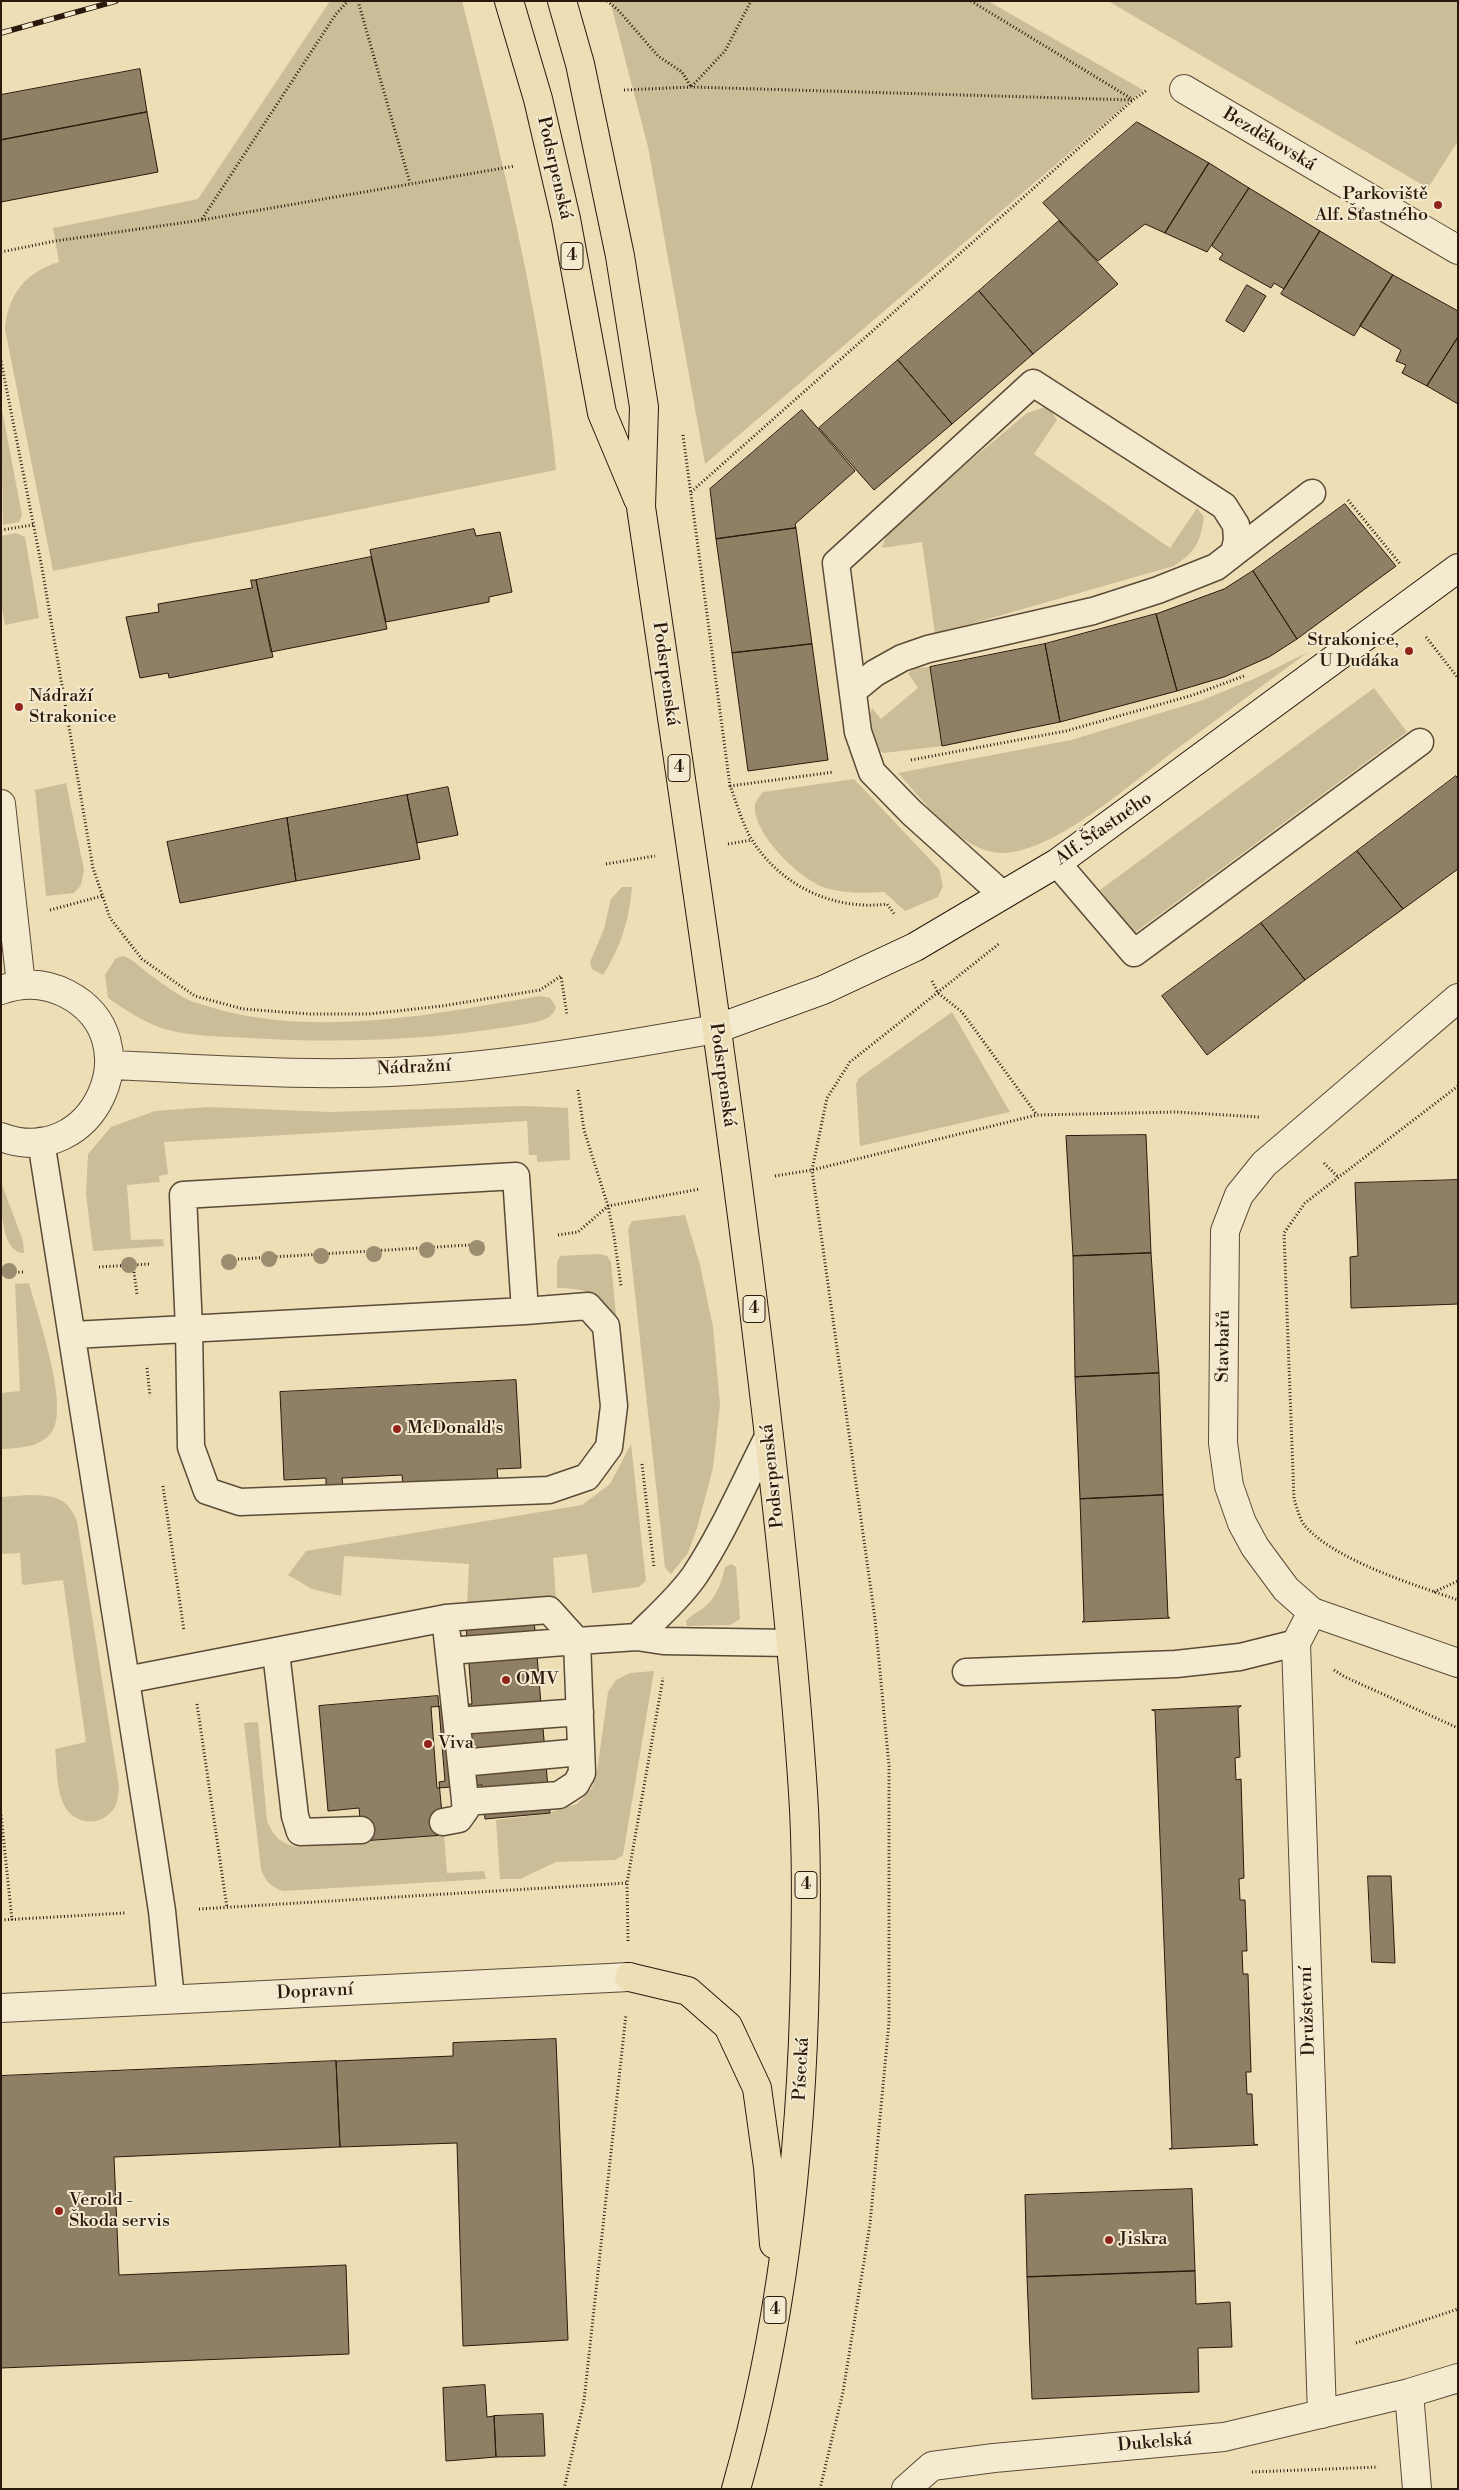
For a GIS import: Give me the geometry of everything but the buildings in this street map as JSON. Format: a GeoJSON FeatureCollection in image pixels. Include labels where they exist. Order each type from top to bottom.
{"type":"FeatureCollection","features":[{"type":"Feature","properties":{"kind":"main road","name":"Podsrpenská"},"geometry":{"type":"LineString","coordinates":[[509,1],[538,99],[566,219],[602,413],[641,507]]}},
{"type":"Feature","properties":{"kind":"main road","name":"Podsrpenská"},"geometry":{"type":"LineString","coordinates":[[562,1],[580,64],[616,237],[644,407],[641,507],[741,1209],[769,1435],[790,1643]]}},
{"type":"Feature","properties":{"kind":"main road","name":"Písecká"},"geometry":{"type":"LineString","coordinates":[[736,2489],[762,2381],[778,2294],[790,2217],[799,2128],[806,1937],[804,1804],[790,1643]]}},
{"type":"Feature","properties":{"kind":"main road"},"geometry":{"type":"LineString","coordinates":[[629,1977],[688,1991],[728,2026],[757,2088],[768,2167],[778,2294]]}},
{"type":"Feature","properties":{"kind":"street","name":"Bezděkovská"},"geometry":{"type":"LineString","coordinates":[[1184,89],[1458,250]]}},
{"type":"Feature","properties":{"kind":"street","name":"Alf. Šťastného"},"geometry":{"type":"LineString","coordinates":[[716,1029],[823,990],[915,947],[1057,863],[1458,568]]}},
{"type":"Feature","properties":{"kind":"street"},"geometry":{"type":"LineString","coordinates":[[1,804],[11,987],[53,987],[74,998],[87,1008],[104,1034],[110,1065],[103,1094],[87,1118],[63,1136],[41,1141],[18,1142],[1,1137]]}},
{"type":"Feature","properties":{"kind":"street","name":"Stavbařů"},"geometry":{"type":"LineString","coordinates":[[1458,998],[1264,1164],[1239,1195],[1225,1231],[1223,1443],[1230,1486],[1242,1523],[1255,1547],[1286,1589],[1312,1612],[1458,1663]]}},
{"type":"Feature","properties":{"kind":"street","name":"Nádražní"},"geometry":{"type":"LineString","coordinates":[[110,1065],[289,1072],[408,1071],[573,1055],[716,1029]]}},
{"type":"Feature","properties":{"kind":"street","name":"Družstevní"},"geometry":{"type":"LineString","coordinates":[[1312,1612],[1296,1643],[1322,2414]]}},
{"type":"Feature","properties":{"kind":"street","name":"Dopravní"},"geometry":{"type":"LineString","coordinates":[[1,2008],[629,1977]]}},
{"type":"Feature","properties":{"kind":"street","name":"Dukelská"},"geometry":{"type":"LineString","coordinates":[[906,2489],[932,2466],[994,2458],[1224,2437],[1409,2393],[1458,2378]]}},
{"type":"Feature","properties":{"kind":"street"},"geometry":{"type":"LineString","coordinates":[[1409,2393],[1417,2489]]}},
{"type":"Feature","properties":{"kind":"lane"},"geometry":{"type":"LineString","coordinates":[[1003,895],[911,812],[872,772],[858,732],[836,563],[1034,383],[1224,506],[1236,525],[1237,540],[1234,553]]}},
{"type":"Feature","properties":{"kind":"lane"},"geometry":{"type":"LineString","coordinates":[[853,691],[875,673],[902,658],[920,652],[1093,611],[1158,590],[1216,567],[1312,493]]}},
{"type":"Feature","properties":{"kind":"lane"},"geometry":{"type":"LineString","coordinates":[[1057,863],[1134,953],[1420,742]]}},
{"type":"Feature","properties":{"kind":"lane"},"geometry":{"type":"LineString","coordinates":[[41,1141],[162,1911],[171,1999]]}},
{"type":"Feature","properties":{"kind":"lane"},"geometry":{"type":"LineString","coordinates":[[73,1335],[142,1331],[189,1329],[525,1311],[588,1306],[606,1326],[614,1406],[609,1447],[588,1477],[548,1490],[240,1502],[208,1491],[191,1447],[189,1329],[183,1195],[516,1176],[525,1311]]}},
{"type":"Feature","properties":{"kind":"lane"},"geometry":{"type":"LineString","coordinates":[[637,1637],[677,1597],[694,1575],[722,1528],[769,1435]]}},
{"type":"Feature","properties":{"kind":"lane"},"geometry":{"type":"LineString","coordinates":[[126,1680],[446,1618],[549,1610],[577,1641],[582,1773],[576,1784],[559,1795],[465,1802]]}},
{"type":"Feature","properties":{"kind":"lane"},"geometry":{"type":"LineString","coordinates":[[443,1822],[459,1819],[466,1809],[446,1618]]}},
{"type":"Feature","properties":{"kind":"lane"},"geometry":{"type":"LineString","coordinates":[[449,1651],[637,1637],[663,1641],[790,1643]]}},
{"type":"Feature","properties":{"kind":"lane"},"geometry":{"type":"LineString","coordinates":[[966,1672],[1176,1664],[1240,1657],[1296,1643]]}},
{"type":"Feature","properties":{"kind":"lane"},"geometry":{"type":"LineString","coordinates":[[276,1652],[295,1816],[300,1832],[360,1830]]}},
{"type":"Feature","properties":{"kind":"lane"},"geometry":{"type":"LineString","coordinates":[[457,1721],[580,1712]]}},
{"type":"Feature","properties":{"kind":"lane"},"geometry":{"type":"LineString","coordinates":[[461,1763],[582,1752]]}},
{"type":"Feature","properties":{"kind":"path"},"geometry":{"type":"LineString","coordinates":[[202,220],[336,14],[348,1]]}},
{"type":"Feature","properties":{"kind":"path"},"geometry":{"type":"LineString","coordinates":[[358,1],[410,183]]}},
{"type":"Feature","properties":{"kind":"path"},"geometry":{"type":"LineString","coordinates":[[607,1],[619,11],[658,56],[682,72],[691,87]]}},
{"type":"Feature","properties":{"kind":"path"},"geometry":{"type":"LineString","coordinates":[[691,87],[725,51],[750,1]]}},
{"type":"Feature","properties":{"kind":"path"},"geometry":{"type":"LineString","coordinates":[[971,1],[1133,100]]}},
{"type":"Feature","properties":{"kind":"path"},"geometry":{"type":"LineString","coordinates":[[620,90],[691,87],[1133,100]]}},
{"type":"Feature","properties":{"kind":"path"},"geometry":{"type":"LineString","coordinates":[[691,492],[1133,100]]}},
{"type":"Feature","properties":{"kind":"path"},"geometry":{"type":"LineString","coordinates":[[1,252],[55,241],[202,220],[518,166]]}},
{"type":"Feature","properties":{"kind":"path"},"geometry":{"type":"LineString","coordinates":[[1,361],[33,524],[93,868],[110,918],[142,959],[195,996],[243,1008],[310,1014],[369,1014],[442,1006],[540,990],[561,976]]}},
{"type":"Feature","properties":{"kind":"path"},"geometry":{"type":"LineString","coordinates":[[682,426],[730,786],[752,840],[778,870],[807,892],[838,903],[870,906],[888,904]]}},
{"type":"Feature","properties":{"kind":"path"},"geometry":{"type":"LineString","coordinates":[[1312,493],[1346,499],[1402,566]]}},
{"type":"Feature","properties":{"kind":"path"},"geometry":{"type":"LineString","coordinates":[[1,530],[33,524]]}},
{"type":"Feature","properties":{"kind":"path"},"geometry":{"type":"LineString","coordinates":[[1425,635],[1458,678]]}},
{"type":"Feature","properties":{"kind":"path"},"geometry":{"type":"LineString","coordinates":[[730,786],[870,767],[1066,731],[1193,695],[1251,673]]}},
{"type":"Feature","properties":{"kind":"path"},"geometry":{"type":"LineString","coordinates":[[820,2489],[842,2392],[870,2224],[889,2022],[889,1766],[874,1609],[812,1170],[827,1098],[850,1062],[938,993],[962,1012],[1037,1115]]}},
{"type":"Feature","properties":{"kind":"path"},"geometry":{"type":"LineString","coordinates":[[1458,1086],[1305,1203],[1284,1233],[1294,1500],[1305,1527],[1337,1550],[1434,1592],[1458,1600]]}},
{"type":"Feature","properties":{"kind":"path"},"geometry":{"type":"LineString","coordinates":[[812,1170],[1037,1115],[1176,1112],[1282,1118],[1338,1177]]}},
{"type":"Feature","properties":{"kind":"path"},"geometry":{"type":"LineString","coordinates":[[62,1270],[520,1240],[578,1232],[608,1206],[584,1130],[582,1116]]}},
{"type":"Feature","properties":{"kind":"path"},"geometry":{"type":"LineString","coordinates":[[133,1265],[151,1398]]}},
{"type":"Feature","properties":{"kind":"path"},"geometry":{"type":"LineString","coordinates":[[162,1477],[227,1908]]}},
{"type":"Feature","properties":{"kind":"path"},"geometry":{"type":"LineString","coordinates":[[1434,1592],[1458,1581]]}},
{"type":"Feature","properties":{"kind":"path"},"geometry":{"type":"LineString","coordinates":[[1296,1643],[1345,1677],[1458,1728]]}},
{"type":"Feature","properties":{"kind":"path"},"geometry":{"type":"LineString","coordinates":[[1,1815],[12,1920]]}},
{"type":"Feature","properties":{"kind":"path"},"geometry":{"type":"LineString","coordinates":[[1,1920],[627,1883]]}},
{"type":"Feature","properties":{"kind":"path"},"geometry":{"type":"LineString","coordinates":[[564,2489],[584,2401],[629,1977]]}},
{"type":"Feature","properties":{"kind":"path"},"geometry":{"type":"LineString","coordinates":[[1320,2356],[1458,2309]]}},
{"type":"Feature","properties":{"kind":"shaded area"},"geometry":{"type":"Polygon","coordinates":[[[330,1],[462,1],[505,175],[530,292],[549,410],[556,470],[53,571],[5,329],[10,305],[28,278],[47,266],[59,262],[53,228],[198,199],[330,1]]]}},
{"type":"Feature","properties":{"kind":"shaded area"},"geometry":{"type":"Polygon","coordinates":[[[610,1],[988,1],[1143,90],[705,464],[648,147],[610,1]]]}},
{"type":"Feature","properties":{"kind":"shaded area"},"geometry":{"type":"Polygon","coordinates":[[[1108,1],[1458,1],[1458,141],[1428,188],[1108,1]]]}},
{"type":"Feature","properties":{"kind":"shaded area"},"geometry":{"type":"Polygon","coordinates":[[[1,405],[22,515],[19,522],[3,525],[1,405]]]}},
{"type":"Feature","properties":{"kind":"shaded area"},"geometry":{"type":"Polygon","coordinates":[[[1048,406],[1057,420],[1034,454],[1170,548],[1197,508],[1204,517],[1199,540],[1192,551],[1174,566],[935,634],[922,542],[882,548],[888,530],[1027,413],[1048,406]]]}},
{"type":"Feature","properties":{"kind":"shaded area"},"geometry":{"type":"Polygon","coordinates":[[[16,533],[25,537],[39,618],[5,625],[1,604],[1,536],[16,533]]]}},
{"type":"Feature","properties":{"kind":"shaded area"},"geometry":{"type":"Polygon","coordinates":[[[1308,652],[1093,813],[1047,841],[1025,849],[1004,853],[988,851],[973,845],[945,824],[898,773],[1071,740],[1200,701],[1256,678],[1308,652]]]}},
{"type":"Feature","properties":{"kind":"shaded area"},"geometry":{"type":"Polygon","coordinates":[[[930,667],[942,746],[884,753],[872,746],[866,724],[872,708],[881,719],[918,688],[908,673],[916,668],[930,667]]]}},
{"type":"Feature","properties":{"kind":"shaded area"},"geometry":{"type":"Polygon","coordinates":[[[1374,688],[1407,732],[1133,934],[1100,890],[1374,688]]]}},
{"type":"Feature","properties":{"kind":"shaded area"},"geometry":{"type":"Polygon","coordinates":[[[854,779],[939,869],[943,886],[938,897],[905,911],[884,892],[846,892],[823,887],[813,882],[790,864],[769,841],[756,816],[755,805],[763,792],[854,779]]]}},
{"type":"Feature","properties":{"kind":"shaded area"},"geometry":{"type":"Polygon","coordinates":[[[66,783],[84,870],[81,885],[74,893],[46,896],[35,790],[66,783]]]}},
{"type":"Feature","properties":{"kind":"shaded area"},"geometry":{"type":"Polygon","coordinates":[[[622,887],[632,887],[629,911],[615,954],[603,975],[592,969],[590,962],[604,929],[611,899],[622,887]]]}},
{"type":"Feature","properties":{"kind":"shaded area"},"geometry":{"type":"Polygon","coordinates":[[[124,956],[188,1000],[236,1014],[279,1020],[367,1021],[411,1017],[540,996],[550,998],[556,1007],[546,1019],[537,1022],[429,1037],[321,1041],[195,1035],[175,1032],[150,1023],[128,1012],[108,998],[105,975],[116,958],[124,956]]]}},
{"type":"Feature","properties":{"kind":"shaded area"},"geometry":{"type":"Polygon","coordinates":[[[952,1012],[1010,1112],[860,1146],[856,1084],[859,1078],[952,1012]]]}},
{"type":"Feature","properties":{"kind":"shaded area"},"geometry":{"type":"Polygon","coordinates":[[[523,1106],[568,1108],[570,1160],[537,1162],[537,1155],[529,1155],[527,1121],[164,1142],[168,1174],[159,1176],[160,1182],[127,1185],[131,1240],[163,1239],[164,1246],[93,1251],[86,1194],[88,1154],[111,1127],[155,1111],[208,1107],[330,1112],[523,1106]]]}},
{"type":"Feature","properties":{"kind":"shaded area"},"geometry":{"type":"Polygon","coordinates":[[[1,1182],[23,1241],[24,1253],[16,1251],[10,1245],[6,1236],[2,1213],[1,1182]]]}},
{"type":"Feature","properties":{"kind":"shaded area"},"geometry":{"type":"Polygon","coordinates":[[[685,1215],[700,1265],[713,1327],[720,1404],[713,1468],[697,1528],[688,1553],[671,1574],[665,1568],[628,1230],[632,1221],[685,1215]]]}},
{"type":"Feature","properties":{"kind":"shaded area"},"geometry":{"type":"Polygon","coordinates":[[[600,1254],[607,1256],[611,1262],[617,1326],[606,1307],[594,1296],[579,1290],[557,1288],[557,1262],[560,1256],[600,1254]]]}},
{"type":"Feature","properties":{"kind":"shaded area"},"geometry":{"type":"Polygon","coordinates":[[[29,1283],[45,1338],[55,1383],[56,1421],[51,1433],[41,1442],[28,1446],[1,1449],[1,1393],[20,1391],[15,1284],[29,1283]]]}},
{"type":"Feature","properties":{"kind":"shaded area"},"geometry":{"type":"Polygon","coordinates":[[[631,1444],[646,1581],[639,1587],[592,1593],[587,1554],[553,1558],[556,1597],[467,1605],[469,1564],[344,1556],[341,1596],[312,1589],[288,1575],[306,1551],[582,1505],[610,1484],[631,1444]]]}},
{"type":"Feature","properties":{"kind":"shaded area"},"geometry":{"type":"Polygon","coordinates":[[[28,1495],[58,1499],[68,1506],[77,1521],[119,1787],[117,1801],[111,1812],[105,1817],[91,1822],[78,1819],[67,1810],[58,1784],[55,1749],[86,1742],[63,1580],[24,1585],[22,1584],[20,1553],[1,1554],[1,1497],[28,1495]]]}},
{"type":"Feature","properties":{"kind":"shaded area"},"geometry":{"type":"Polygon","coordinates":[[[731,1564],[736,1567],[740,1619],[730,1625],[687,1626],[687,1619],[705,1607],[713,1597],[722,1580],[725,1567],[731,1564]]]}},
{"type":"Feature","properties":{"kind":"shaded area"},"geometry":{"type":"Polygon","coordinates":[[[654,1671],[623,1855],[615,1860],[556,1862],[520,1879],[500,1879],[496,1820],[545,1814],[577,1804],[592,1788],[597,1772],[608,1692],[616,1680],[630,1673],[654,1671]]]}},
{"type":"Feature","properties":{"kind":"shaded area"},"geometry":{"type":"Polygon","coordinates":[[[258,1722],[267,1821],[275,1835],[283,1842],[298,1847],[444,1835],[447,1873],[484,1871],[486,1879],[283,1891],[272,1885],[261,1869],[244,1723],[258,1722]]]}},
{"type":"Feature","properties":{"kind":"railway"},"geometry":{"type":"LineString","coordinates":[[1,33],[116,1]]}},
{"type":"Feature","properties":{"kind":"place","name":"Parkoviště Alf. Šťastného"},"geometry":{"type":"Point","coordinates":[1438,205]}},
{"type":"Feature","properties":{"kind":"place","name":"Strakonice, U Dudáka"},"geometry":{"type":"Point","coordinates":[1409,651]}},
{"type":"Feature","properties":{"kind":"place","name":"Nádraží Strakonice"},"geometry":{"type":"Point","coordinates":[19,707]}},
{"type":"Feature","properties":{"kind":"place","name":"McDonald's"},"geometry":{"type":"Point","coordinates":[397,1429]}},
{"type":"Feature","properties":{"kind":"place","name":"OMV"},"geometry":{"type":"Point","coordinates":[506,1680]}},
{"type":"Feature","properties":{"kind":"place","name":"Viva"},"geometry":{"type":"Point","coordinates":[428,1744]}},
{"type":"Feature","properties":{"kind":"place","name":"Verold - Škoda servis"},"geometry":{"type":"Point","coordinates":[59,2211]}},
{"type":"Feature","properties":{"kind":"place","name":"Jiskra"},"geometry":{"type":"Point","coordinates":[1109,2240]}}]}
